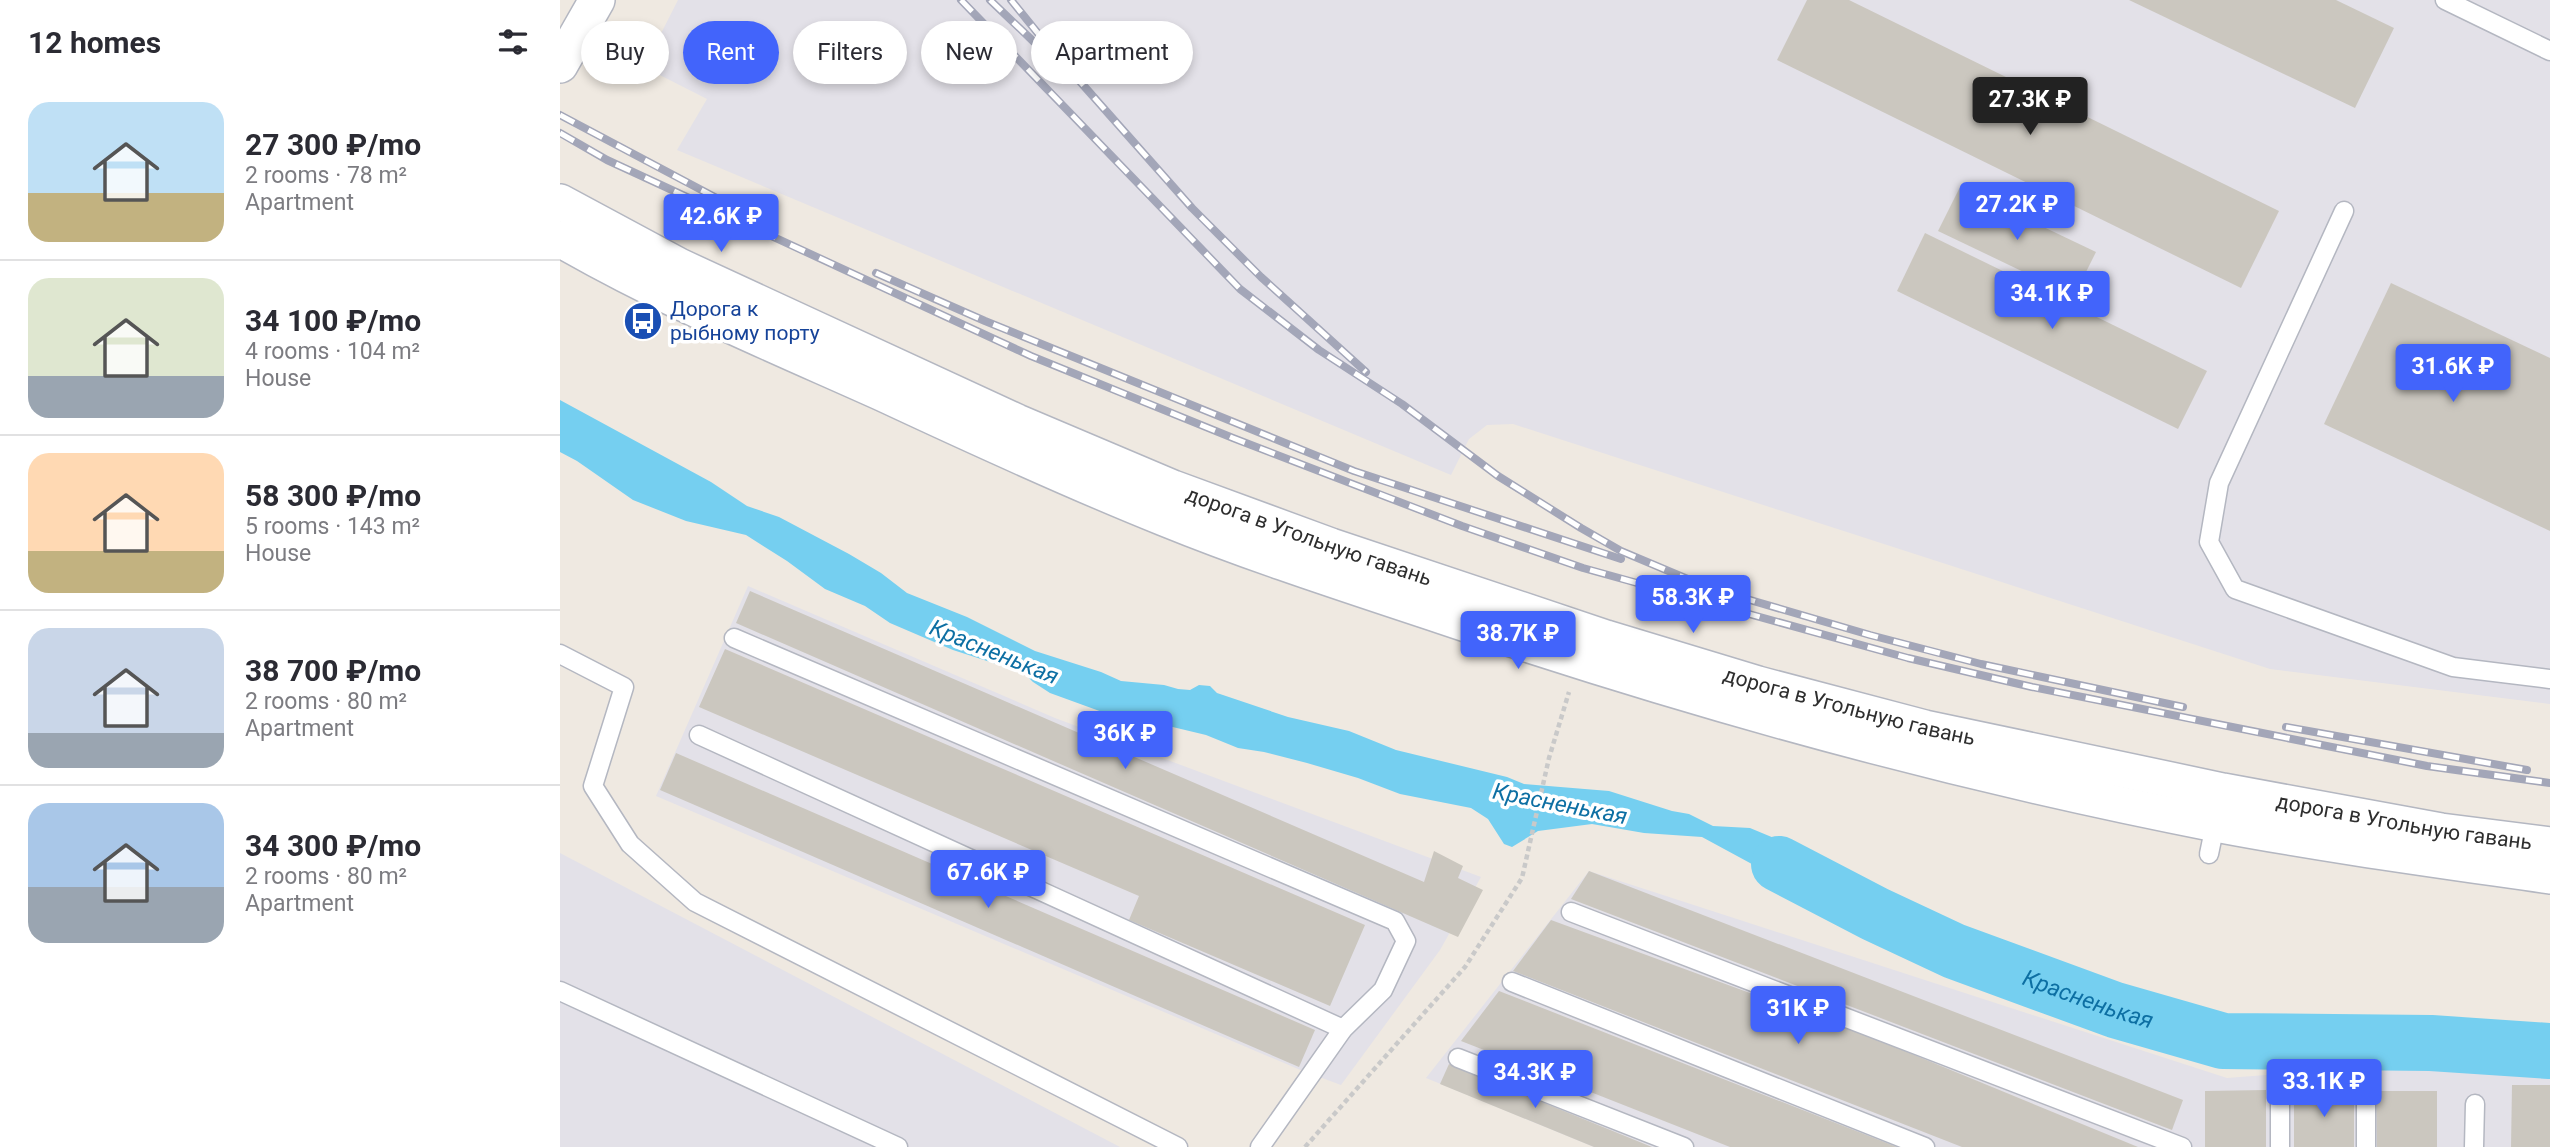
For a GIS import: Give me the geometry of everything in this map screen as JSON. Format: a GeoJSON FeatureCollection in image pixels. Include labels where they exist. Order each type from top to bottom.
{"type":"FeatureCollection","features":[{"type":"Feature","properties":{"kind":"street"},"geometry":{"type":"LineString","coordinates":[[560,65],[597,0]]}},
{"type":"Feature","properties":{"kind":"street","name":"дорога в Угольную гавань"},"geometry":{"type":"LineString","coordinates":[[560,202],[679,266],[1017,422],[1173,488],[1331,545],[1606,638],[1758,684],[1925,727],[2216,823],[2441,831],[2550,845]]}},
{"type":"Feature","properties":{"kind":"street","name":"дорога в Угольную гавань"},"geometry":{"type":"LineString","coordinates":[[560,240],[659,291],[1008,452],[1166,519],[1323,576],[1597,668],[1750,714],[2004,777],[2216,823],[2346,847],[2550,876]]}},
{"type":"Feature","properties":{"kind":"lane"},"geometry":{"type":"LineString","coordinates":[[2445,0],[2550,51]]}},
{"type":"Feature","properties":{"kind":"lane"},"geometry":{"type":"LineString","coordinates":[[2344,211],[2220,483],[2209,542],[2235,589],[2453,667],[2550,679]]}},
{"type":"Feature","properties":{"kind":"lane"},"geometry":{"type":"LineString","coordinates":[[734,638],[1395,921],[1406,941],[1383,990],[1343,1029],[1260,1147]]}},
{"type":"Feature","properties":{"kind":"lane"},"geometry":{"type":"LineString","coordinates":[[560,654],[624,687],[593,786],[630,844],[695,902],[1178,1147]]}},
{"type":"Feature","properties":{"kind":"lane"},"geometry":{"type":"LineString","coordinates":[[699,735],[1343,1029]]}},
{"type":"Feature","properties":{"kind":"lane"},"geometry":{"type":"LineString","coordinates":[[1571,912],[2182,1147]]}},
{"type":"Feature","properties":{"kind":"lane"},"geometry":{"type":"LineString","coordinates":[[1512,982],[1925,1147]]}},
{"type":"Feature","properties":{"kind":"lane"},"geometry":{"type":"LineString","coordinates":[[560,991],[898,1147]]}},
{"type":"Feature","properties":{"kind":"lane"},"geometry":{"type":"LineString","coordinates":[[1458,1058],[1684,1147]]}},
{"type":"Feature","properties":{"kind":"lane"},"geometry":{"type":"LineString","coordinates":[[2366,1096],[2366,1147]]}},
{"type":"Feature","properties":{"kind":"lane"},"geometry":{"type":"LineString","coordinates":[[2280,1099],[2280,1147]]}},
{"type":"Feature","properties":{"kind":"lane"},"geometry":{"type":"LineString","coordinates":[[2474,1147],[2475,1104]]}},
{"type":"Feature","properties":{"kind":"path"},"geometry":{"type":"LineString","coordinates":[[1305,1147],[1465,967],[1522,878],[1549,758],[1569,691]]}},
{"type":"Feature","properties":{"kind":"shaded area"},"geometry":{"type":"Polygon","coordinates":[[[678,0],[2550,0],[2550,704],[2270,669],[1513,424],[1487,425],[1469,439],[1451,475],[677,150],[707,99],[669,80],[667,21],[678,0]]]}},
{"type":"Feature","properties":{"kind":"shaded area"},"geometry":{"type":"Polygon","coordinates":[[[748,586],[1055,718],[1481,877],[1440,950],[1341,1085],[1298,1069],[656,796],[748,586]]]}},
{"type":"Feature","properties":{"kind":"shaded area"},"geometry":{"type":"Polygon","coordinates":[[[560,853],[1120,1147],[560,1147],[560,853]]]}},
{"type":"Feature","properties":{"kind":"shaded area"},"geometry":{"type":"Polygon","coordinates":[[[1589,871],[2227,1078],[2465,1059],[2550,1073],[2550,1147],[1594,1147],[1426,1078],[1589,871]]]}},
{"type":"Feature","properties":{"kind":"water"},"geometry":{"type":"Polygon","coordinates":[[[560,400],[711,482],[747,506],[779,517],[849,554],[907,593],[967,617],[1035,651],[1121,681],[1190,690],[1199,685],[1210,686],[1217,693],[1288,717],[1349,731],[1396,750],[1507,777],[1524,784],[1609,791],[1689,814],[1713,826],[1750,828],[1822,858],[1851,888],[1845,907],[1822,902],[1702,837],[1644,833],[1592,824],[1538,831],[1512,847],[1504,844],[1488,819],[1471,808],[1400,794],[1307,763],[1238,748],[1206,735],[1156,723],[1143,717],[1105,713],[1050,693],[1024,673],[953,650],[890,623],[865,606],[825,589],[746,535],[686,521],[633,500],[560,452],[560,400]]]}},
{"type":"Feature","properties":{"kind":"building"},"geometry":{"type":"Polygon","coordinates":[[[1807,0],[1849,0],[2279,211],[2241,288],[1777,60],[1807,0]]]}},
{"type":"Feature","properties":{"kind":"building"},"geometry":{"type":"Polygon","coordinates":[[[2129,0],[2336,0],[2394,28],[2355,108],[2129,0]]]}},
{"type":"Feature","properties":{"kind":"building"},"geometry":{"type":"Polygon","coordinates":[[[1960,187],[2096,252],[2074,296],[1938,231],[1960,187]]]}},
{"type":"Feature","properties":{"kind":"building"},"geometry":{"type":"Polygon","coordinates":[[[1925,233],[2207,371],[2178,429],[1897,291],[1925,233]]]}},
{"type":"Feature","properties":{"kind":"building"},"geometry":{"type":"Polygon","coordinates":[[[2391,283],[2550,358],[2550,531],[2324,424],[2391,283]]]}},
{"type":"Feature","properties":{"kind":"building"},"geometry":{"type":"Polygon","coordinates":[[[750,591],[1424,882],[1434,851],[1463,866],[1458,878],[1483,890],[1458,937],[736,623],[750,591]]]}},
{"type":"Feature","properties":{"kind":"building"},"geometry":{"type":"Polygon","coordinates":[[[725,649],[1365,925],[1330,1006],[1129,920],[1139,896],[699,707],[725,649]]]}},
{"type":"Feature","properties":{"kind":"building"},"geometry":{"type":"Polygon","coordinates":[[[676,753],[1315,1030],[1299,1067],[660,790],[676,753]]]}},
{"type":"Feature","properties":{"kind":"building"},"geometry":{"type":"Polygon","coordinates":[[[1589,871],[2183,1100],[2172,1130],[1571,899],[1589,871]]]}},
{"type":"Feature","properties":{"kind":"building"},"geometry":{"type":"Polygon","coordinates":[[[1551,920],[1878,1040],[2138,1147],[1962,1147],[1513,971],[1551,920]]]}},
{"type":"Feature","properties":{"kind":"building"},"geometry":{"type":"Polygon","coordinates":[[[1499,991],[1897,1147],[1730,1147],[1461,1041],[1499,991]]]}},
{"type":"Feature","properties":{"kind":"building"},"geometry":{"type":"Polygon","coordinates":[[[1449,1064],[1652,1147],[1594,1147],[1440,1084],[1449,1064]]]}},
{"type":"Feature","properties":{"kind":"building"},"geometry":{"type":"Polygon","coordinates":[[[2512,1085],[2550,1085],[2550,1147],[2511,1147],[2512,1085]]]}},
{"type":"Feature","properties":{"kind":"building"},"geometry":{"type":"Polygon","coordinates":[[[2266,1090],[2266,1147],[2205,1147],[2205,1091],[2266,1090]]]}},
{"type":"Feature","properties":{"kind":"building"},"geometry":{"type":"Polygon","coordinates":[[[2294,1091],[2354,1091],[2354,1147],[2294,1147],[2294,1091]]]}},
{"type":"Feature","properties":{"kind":"building"},"geometry":{"type":"Polygon","coordinates":[[[2376,1091],[2437,1091],[2437,1147],[2377,1147],[2376,1091]]]}},
{"type":"Feature","properties":{"kind":"waterway","name":"Красненькая"},"geometry":{"type":"LineString","coordinates":[[1779,864],[1954,951],[2115,1010],[2223,1041],[2431,1043],[2550,1051]]}},
{"type":"Feature","properties":{"kind":"railway"},"geometry":{"type":"LineString","coordinates":[[961,0],[1240,289],[1319,350],[1402,404],[1498,476],[1581,528],[1621,551],[1709,588],[1981,664],[2183,707]]}},
{"type":"Feature","properties":{"kind":"railway"},"geometry":{"type":"LineString","coordinates":[[990,0],[1031,39]]}},
{"type":"Feature","properties":{"kind":"railway"},"geometry":{"type":"LineString","coordinates":[[1011,0],[1192,208],[1261,277],[1366,372]]}},
{"type":"Feature","properties":{"kind":"railway"},"geometry":{"type":"LineString","coordinates":[[560,115],[743,212]]}},
{"type":"Feature","properties":{"kind":"railway"},"geometry":{"type":"LineString","coordinates":[[560,133],[607,160],[1031,356],[1233,438],[1462,526],[1583,568],[1908,658],[2032,687],[2427,766],[2550,783]]}},
{"type":"Feature","properties":{"kind":"railway"},"geometry":{"type":"LineString","coordinates":[[876,273],[985,321],[1354,471],[1621,559]]}},
{"type":"Feature","properties":{"kind":"railway"},"geometry":{"type":"LineString","coordinates":[[2286,727],[2527,770]]}},
{"type":"Feature","properties":{"kind":"place","name":"Дорога к рыбному порту"},"geometry":{"type":"Point","coordinates":[643,321]}}]}
